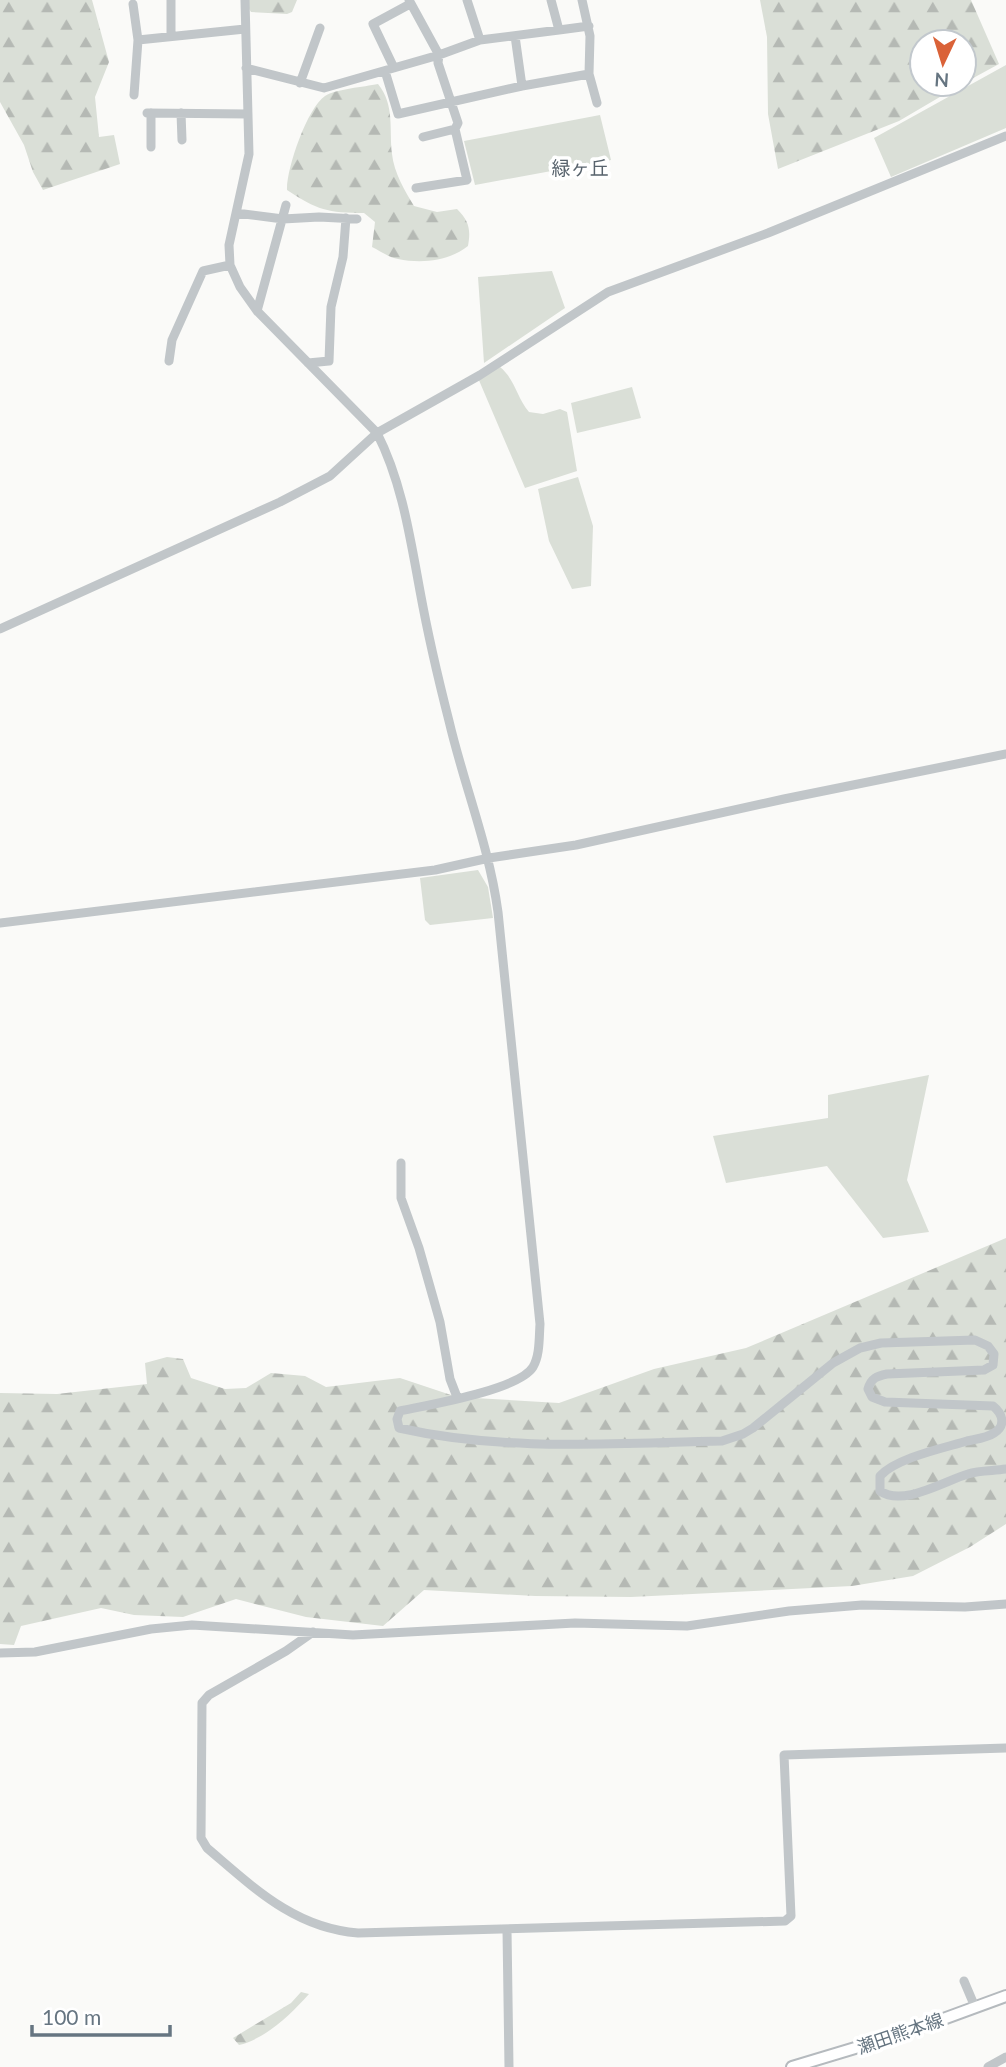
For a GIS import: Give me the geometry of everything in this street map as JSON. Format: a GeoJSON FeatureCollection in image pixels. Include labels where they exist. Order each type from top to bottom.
{"type":"FeatureCollection","features":[{"type":"Feature","properties":{"kind":"main road","name":"瀬田熊本線"},"geometry":{"type":"LineString","coordinates":[[792,2067],[820,2064],[1006,1996]]}},
{"type":"Feature","properties":{"kind":"street"},"geometry":{"type":"LineString","coordinates":[[171,0],[171,36]]}},
{"type":"Feature","properties":{"kind":"street"},"geometry":{"type":"LineString","coordinates":[[245,0],[249,154],[229,245],[230,265],[240,287],[257,311],[377,433],[398,482],[449,724],[489,859],[498,912],[540,1324],[537,1357],[525,1376],[498,1388],[400,1411],[397,1419],[400,1429],[443,1438],[523,1444],[722,1441],[753,1428],[833,1363],[860,1348],[881,1343],[975,1340],[988,1346],[995,1354],[993,1365],[984,1370],[887,1374],[870,1381],[868,1389],[872,1397],[885,1402],[993,1406],[1003,1418],[1001,1427],[993,1434],[888,1468],[880,1475],[880,1491],[888,1497],[901,1497],[970,1473],[1006,1469]]}},
{"type":"Feature","properties":{"kind":"street"},"geometry":{"type":"LineString","coordinates":[[467,0],[480,40]]}},
{"type":"Feature","properties":{"kind":"street"},"geometry":{"type":"LineString","coordinates":[[551,0],[559,30]]}},
{"type":"Feature","properties":{"kind":"street"},"geometry":{"type":"LineString","coordinates":[[582,0],[589,26],[589,74],[597,103]]}},
{"type":"Feature","properties":{"kind":"street"},"geometry":{"type":"LineString","coordinates":[[416,188],[467,180],[455,130],[458,123],[452,101],[439,63],[439,55],[410,2],[373,24],[389,70],[398,114],[452,101],[522,86],[589,74]]}},
{"type":"Feature","properties":{"kind":"street"},"geometry":{"type":"LineString","coordinates":[[132,4],[138,40],[134,95]]}},
{"type":"Feature","properties":{"kind":"street"},"geometry":{"type":"LineString","coordinates":[[246,68],[324,88],[439,55],[480,40],[589,26]]}},
{"type":"Feature","properties":{"kind":"street"},"geometry":{"type":"LineString","coordinates":[[300,83],[320,28]]}},
{"type":"Feature","properties":{"kind":"street"},"geometry":{"type":"LineString","coordinates":[[138,40],[244,29]]}},
{"type":"Feature","properties":{"kind":"street"},"geometry":{"type":"LineString","coordinates":[[514,36],[522,86]]}},
{"type":"Feature","properties":{"kind":"street"},"geometry":{"type":"LineString","coordinates":[[151,147],[149,113],[248,114]]}},
{"type":"Feature","properties":{"kind":"street"},"geometry":{"type":"LineString","coordinates":[[181,113],[182,140]]}},
{"type":"Feature","properties":{"kind":"street"},"geometry":{"type":"LineString","coordinates":[[423,137],[455,130]]}},
{"type":"Feature","properties":{"kind":"street"},"geometry":{"type":"LineString","coordinates":[[0,629],[330,477],[377,433],[480,375],[608,292],[768,233],[1006,136]]}},
{"type":"Feature","properties":{"kind":"street"},"geometry":{"type":"LineString","coordinates":[[257,311],[286,205]]}},
{"type":"Feature","properties":{"kind":"street"},"geometry":{"type":"LineString","coordinates":[[236,213],[284,219],[357,219]]}},
{"type":"Feature","properties":{"kind":"street"},"geometry":{"type":"LineString","coordinates":[[309,363],[329,361],[331,307],[343,257],[346,218]]}},
{"type":"Feature","properties":{"kind":"street"},"geometry":{"type":"LineString","coordinates":[[169,360],[172,340],[203,271],[230,265]]}},
{"type":"Feature","properties":{"kind":"street"},"geometry":{"type":"LineString","coordinates":[[0,923],[435,870],[576,845],[1006,754]]}},
{"type":"Feature","properties":{"kind":"street"},"geometry":{"type":"LineString","coordinates":[[401,1163],[401,1198],[419,1248],[440,1322],[450,1379],[457,1397]]}},
{"type":"Feature","properties":{"kind":"street"},"geometry":{"type":"LineString","coordinates":[[0,1653],[35,1652],[151,1629],[192,1625],[353,1635],[575,1623],[687,1626],[789,1611],[862,1605],[965,1607],[1006,1604]]}},
{"type":"Feature","properties":{"kind":"street"},"geometry":{"type":"LineString","coordinates":[[313,1632],[209,1695],[202,1703],[201,1838],[207,1848],[274,1904],[334,1931],[358,1933],[507,1930],[785,1921],[791,1916],[785,1755],[1006,1748]]}},
{"type":"Feature","properties":{"kind":"street"},"geometry":{"type":"LineString","coordinates":[[507,1930],[509,2067]]}},
{"type":"Feature","properties":{"kind":"street"},"geometry":{"type":"LineString","coordinates":[[964,1981],[975,2007]]}},
{"type":"Feature","properties":{"kind":"street"},"geometry":{"type":"LineString","coordinates":[[988,2067],[1006,2056]]}},
{"type":"Feature","properties":{"kind":"green space"},"geometry":{"type":"Polygon","coordinates":[[[0,0],[92,0],[109,62],[95,97],[99,137],[114,135],[120,164],[43,190],[33,172],[24,145],[0,102],[0,0]]]}},
{"type":"Feature","properties":{"kind":"green space"},"geometry":{"type":"Polygon","coordinates":[[[248,0],[297,0],[292,12],[287,14],[251,12],[248,0]]]}},
{"type":"Feature","properties":{"kind":"green space"},"geometry":{"type":"Polygon","coordinates":[[[760,0],[971,0],[999,64],[978,75],[978,28],[908,28],[908,98],[938,98],[899,121],[778,169],[768,114],[767,37],[760,0]]]}},
{"type":"Feature","properties":{"kind":"green space"},"geometry":{"type":"Polygon","coordinates":[[[1006,65],[1006,128],[891,177],[874,138],[946,98],[978,98],[978,80],[1006,65]]]}},
{"type":"Feature","properties":{"kind":"green space"},"geometry":{"type":"Polygon","coordinates":[[[378,84],[387,100],[392,154],[400,182],[414,206],[437,212],[457,209],[467,221],[469,230],[468,246],[461,251],[426,261],[392,257],[372,247],[375,222],[364,213],[323,209],[287,190],[299,140],[318,103],[325,96],[336,92],[378,84]]]}},
{"type":"Feature","properties":{"kind":"green space"},"geometry":{"type":"Polygon","coordinates":[[[600,115],[611,160],[475,185],[464,141],[600,115]]]}},
{"type":"Feature","properties":{"kind":"green space"},"geometry":{"type":"Polygon","coordinates":[[[552,271],[565,308],[484,363],[478,277],[552,271]]]}},
{"type":"Feature","properties":{"kind":"green space"},"geometry":{"type":"Polygon","coordinates":[[[500,367],[509,377],[529,412],[543,414],[560,409],[567,412],[577,471],[525,488],[478,378],[500,367]]]}},
{"type":"Feature","properties":{"kind":"green space"},"geometry":{"type":"Polygon","coordinates":[[[632,387],[641,418],[577,433],[571,403],[632,387]]]}},
{"type":"Feature","properties":{"kind":"green space"},"geometry":{"type":"Polygon","coordinates":[[[578,477],[593,526],[591,586],[572,589],[549,541],[538,489],[578,477]]]}},
{"type":"Feature","properties":{"kind":"green space"},"geometry":{"type":"Polygon","coordinates":[[[478,870],[488,887],[493,918],[430,925],[425,920],[420,878],[478,870]]]}},
{"type":"Feature","properties":{"kind":"green space"},"geometry":{"type":"Polygon","coordinates":[[[929,1075],[907,1180],[929,1232],[883,1238],[827,1166],[726,1183],[713,1136],[828,1118],[828,1095],[929,1075]]]}},
{"type":"Feature","properties":{"kind":"green space"},"geometry":{"type":"Polygon","coordinates":[[[1006,1238],[1006,1524],[970,1547],[913,1576],[852,1586],[631,1597],[535,1596],[424,1590],[383,1626],[306,1617],[236,1599],[183,1617],[134,1615],[101,1608],[21,1626],[14,1645],[0,1644],[0,1393],[57,1394],[147,1384],[145,1363],[167,1357],[183,1359],[191,1378],[225,1389],[246,1388],[271,1373],[305,1376],[326,1387],[400,1378],[457,1397],[559,1403],[654,1369],[746,1348],[1006,1238]]]}},
{"type":"Feature","properties":{"kind":"green space"},"geometry":{"type":"Polygon","coordinates":[[[301,1992],[309,1994],[286,2018],[268,2031],[239,2045],[233,2038],[291,2003],[301,1992]]]}},
{"type":"Feature","properties":{"kind":"district","name":"緑ヶ丘"},"geometry":{"type":"Point","coordinates":[580,167]}}]}
